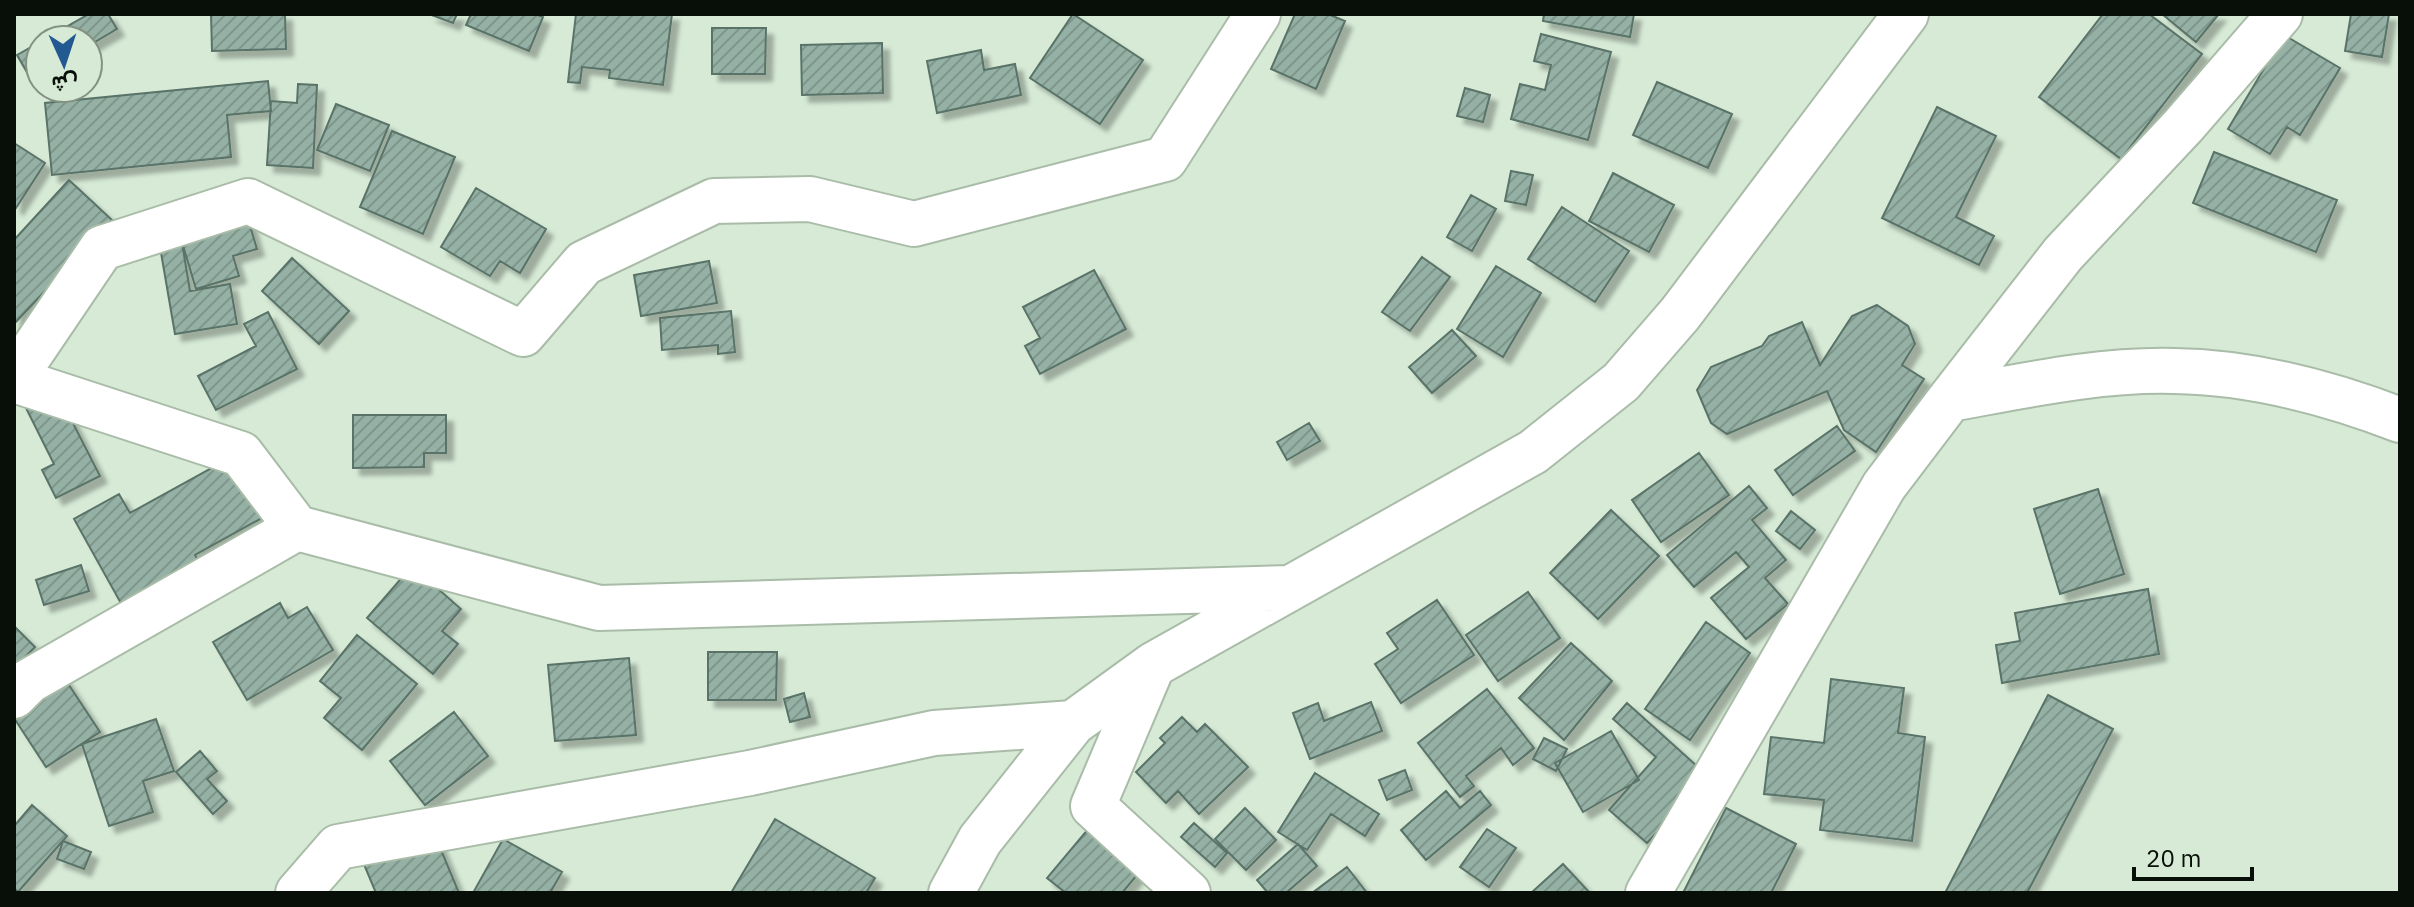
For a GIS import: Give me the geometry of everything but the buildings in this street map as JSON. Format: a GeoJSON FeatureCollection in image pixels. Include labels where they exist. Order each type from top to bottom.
{"type":"FeatureCollection","features":[{"type":"Feature","properties":{"kind":"street"},"geometry":{"type":"LineString","coordinates":[[1258,14],[1165,159],[914,224],[810,199],[714,201],[584,263],[523,334],[248,201],[102,248],[14,379],[241,454],[297,528],[599,608],[1290,588]]}},
{"type":"Feature","properties":{"kind":"street"},"geometry":{"type":"LineString","coordinates":[[951,893],[980,840],[1073,723],[1153,665],[1533,452],[1621,382],[1680,314],[1906,14]]}},
{"type":"Feature","properties":{"kind":"street"},"geometry":{"type":"LineString","coordinates":[[1648,893],[1884,486],[2063,254],[2184,125],[2280,14]]}},
{"type":"Feature","properties":{"kind":"street"},"geometry":{"type":"LineString","coordinates":[[1950,399],[2060,379],[2174,371],[2349,400],[2400,420]]}},
{"type":"Feature","properties":{"kind":"street"},"geometry":{"type":"LineString","coordinates":[[14,696],[29,681],[297,528]]}},
{"type":"Feature","properties":{"kind":"street"},"geometry":{"type":"LineString","coordinates":[[1153,665],[1093,806],[1188,893]]}},
{"type":"Feature","properties":{"kind":"street"},"geometry":{"type":"LineString","coordinates":[[298,893],[338,847],[750,773],[934,733],[1073,723]]}}]}
